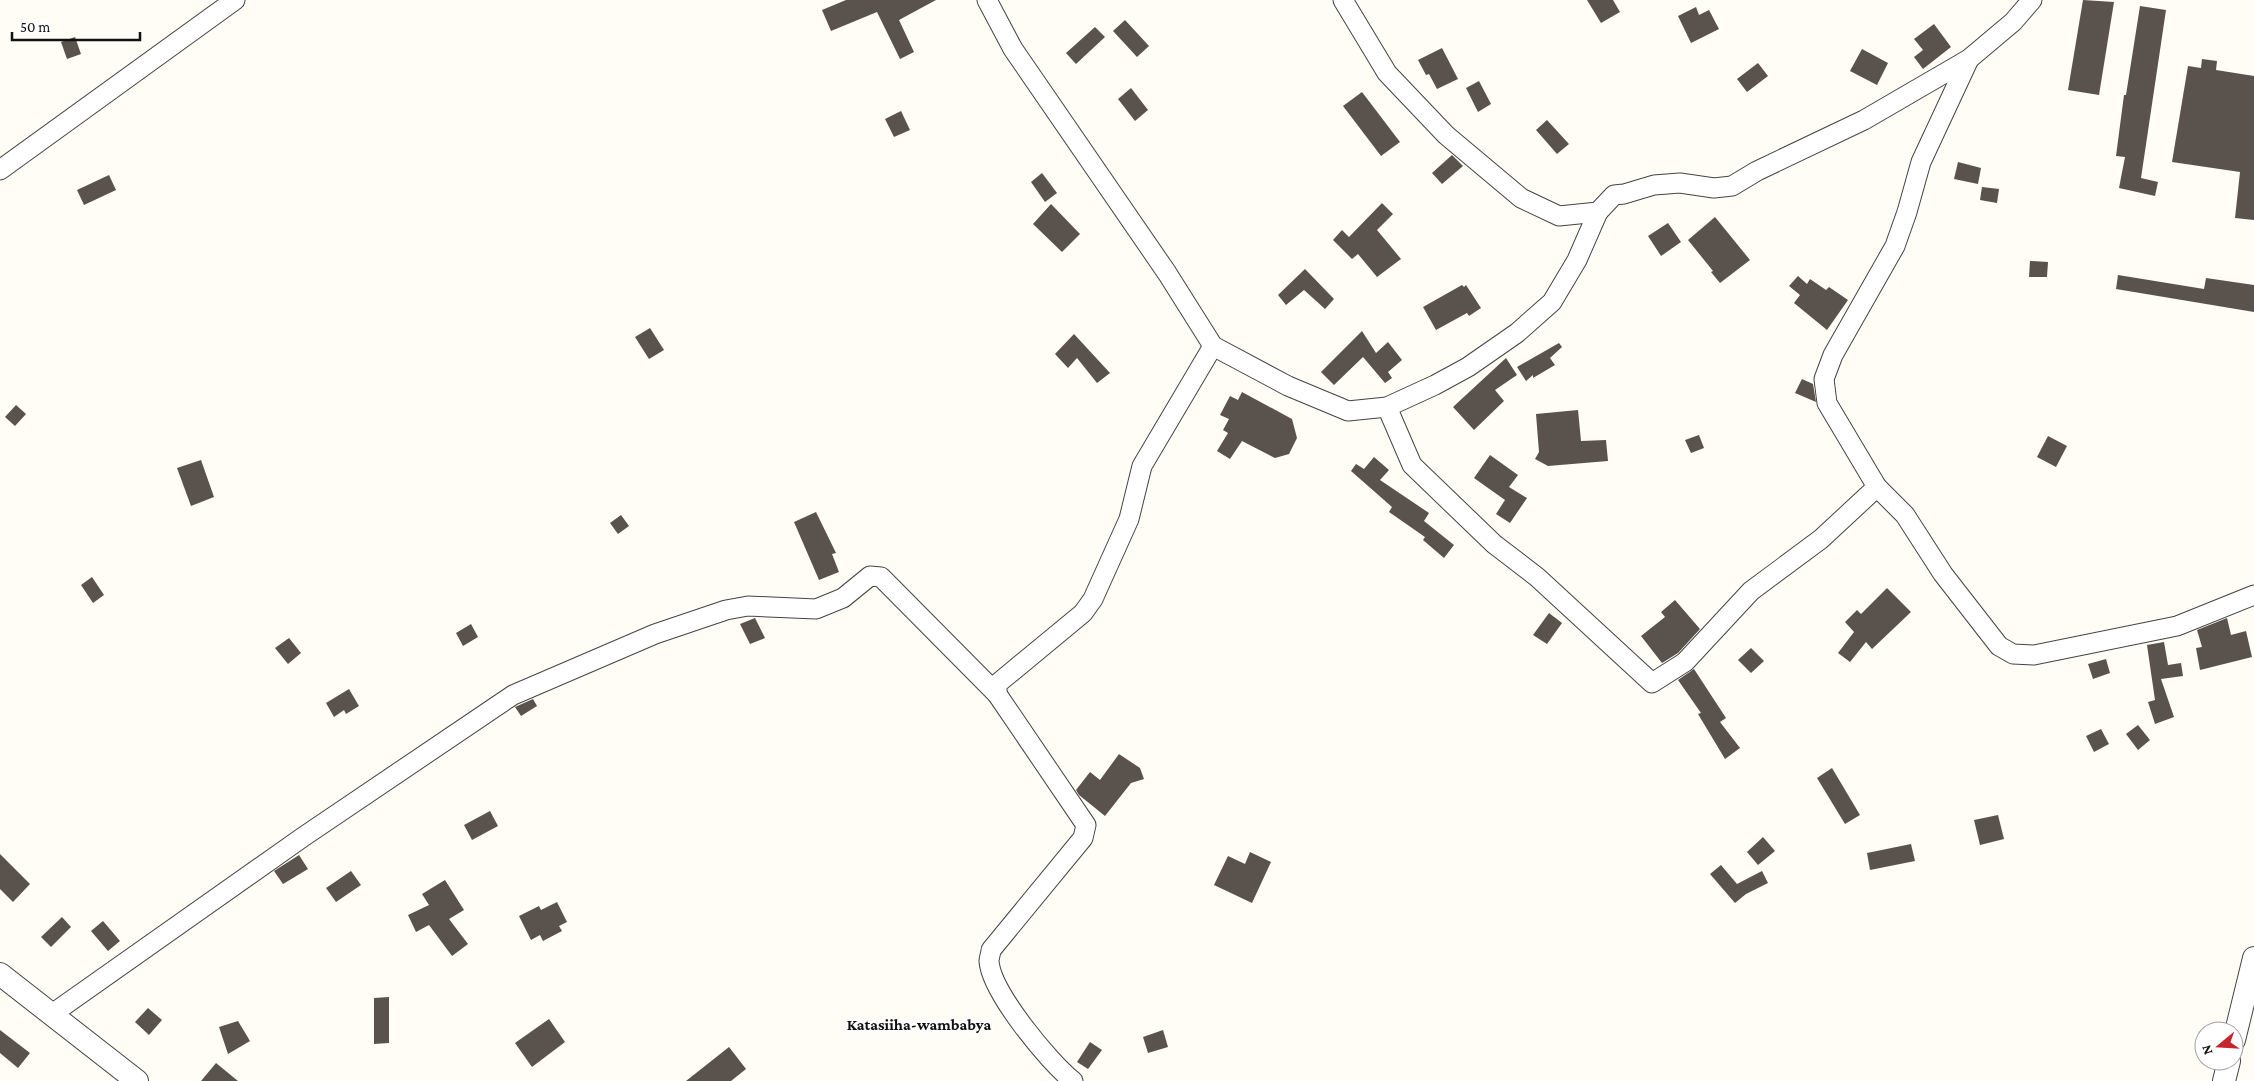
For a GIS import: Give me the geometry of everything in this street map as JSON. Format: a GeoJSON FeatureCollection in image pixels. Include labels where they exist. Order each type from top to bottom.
{"type":"FeatureCollection","features":[{"type":"Feature","properties":{"kind":"street"},"geometry":{"type":"LineString","coordinates":[[0,170],[235,0]]}},
{"type":"Feature","properties":{"kind":"street"},"geometry":{"type":"LineString","coordinates":[[987,0],[1013,49],[1167,273],[1213,346],[1288,386],[1348,411],[1387,407],[1435,385],[1468,367],[1517,333],[1552,302],[1577,260],[1598,212],[1614,195],[1654,185],[1680,183],[1714,188],[1732,186],[1757,171],[1864,120],[1969,59],[2013,22],[2032,0]]}},
{"type":"Feature","properties":{"kind":"street"},"geometry":{"type":"LineString","coordinates":[[1344,0],[1387,73],[1446,135],[1521,198],[1559,216],[1598,212]]}},
{"type":"Feature","properties":{"kind":"street"},"geometry":{"type":"LineString","coordinates":[[1969,59],[1921,162],[1895,246],[1833,355],[1824,379],[1828,403],[1877,486],[1905,515],[1943,574],[1999,646],[2013,654],[2034,654],[2176,626],[2254,596]]}},
{"type":"Feature","properties":{"kind":"street"},"geometry":{"type":"LineString","coordinates":[[997,694],[996,684],[1083,613],[1093,599],[1129,519],[1142,466],[1213,346]]}},
{"type":"Feature","properties":{"kind":"street"},"geometry":{"type":"LineString","coordinates":[[1387,407],[1412,465],[1494,544],[1537,577],[1652,683],[1685,662],[1751,591],[1821,540],[1877,486]]}},
{"type":"Feature","properties":{"kind":"street"},"geometry":{"type":"LineString","coordinates":[[52,1014],[303,837],[513,695],[655,634],[726,610],[748,606],[816,609],[843,598],[870,576],[880,576],[997,694],[1086,825],[1083,838],[991,950],[989,962],[994,977],[1021,1025],[1061,1072],[1073,1081]]}},
{"type":"Feature","properties":{"kind":"street"},"geometry":{"type":"LineString","coordinates":[[2239,1021],[2254,958]]}},
{"type":"Feature","properties":{"kind":"street"},"geometry":{"type":"LineString","coordinates":[[0,974],[136,1081]]}},
{"type":"Feature","properties":{"kind":"building"},"geometry":{"type":"Polygon","coordinates":[[[846,0],[936,0],[899,20],[914,52],[900,59],[877,12],[831,31],[822,10],[846,0]]]}},
{"type":"Feature","properties":{"kind":"building"},"geometry":{"type":"Polygon","coordinates":[[[1587,0],[1613,0],[1620,12],[1601,23],[1587,0]]]}},
{"type":"Feature","properties":{"kind":"building"},"geometry":{"type":"Polygon","coordinates":[[[2083,0],[2114,2],[2099,95],[2068,90],[2083,0]]]}},
{"type":"Feature","properties":{"kind":"building"},"geometry":{"type":"Polygon","coordinates":[[[2140,6],[2166,10],[2141,178],[2158,182],[2155,196],[2119,188],[2125,157],[2116,156],[2124,95],[2126,95],[2140,6]]]}},
{"type":"Feature","properties":{"kind":"building"},"geometry":{"type":"Polygon","coordinates":[[[1696,7],[1699,15],[1709,10],[1719,29],[1691,43],[1678,16],[1696,7]]]}},
{"type":"Feature","properties":{"kind":"building"},"geometry":{"type":"Polygon","coordinates":[[[1125,20],[1149,46],[1137,57],[1113,31],[1125,20]]]}},
{"type":"Feature","properties":{"kind":"building"},"geometry":{"type":"Polygon","coordinates":[[[1934,24],[1951,47],[1923,69],[1914,57],[1923,50],[1914,39],[1934,24]]]}},
{"type":"Feature","properties":{"kind":"building"},"geometry":{"type":"Polygon","coordinates":[[[1095,27],[1105,37],[1076,64],[1066,53],[1095,27]]]}},
{"type":"Feature","properties":{"kind":"building"},"geometry":{"type":"Polygon","coordinates":[[[75,37],[81,54],[67,59],[61,42],[75,37]]]}},
{"type":"Feature","properties":{"kind":"building"},"geometry":{"type":"Polygon","coordinates":[[[1442,48],[1458,79],[1437,89],[1429,74],[1426,75],[1418,60],[1442,48]]]}},
{"type":"Feature","properties":{"kind":"building"},"geometry":{"type":"Polygon","coordinates":[[[1862,49],[1888,63],[1877,85],[1850,71],[1862,49]]]}},
{"type":"Feature","properties":{"kind":"building"},"geometry":{"type":"Polygon","coordinates":[[[2202,59],[2217,61],[2216,70],[2254,76],[2254,220],[2235,218],[2240,172],[2172,162],[2188,66],[2201,68],[2202,59]]]}},
{"type":"Feature","properties":{"kind":"building"},"geometry":{"type":"Polygon","coordinates":[[[1758,63],[1768,76],[1747,92],[1737,79],[1758,63]]]}},
{"type":"Feature","properties":{"kind":"building"},"geometry":{"type":"Polygon","coordinates":[[[1479,81],[1491,104],[1478,112],[1466,88],[1479,81]]]}},
{"type":"Feature","properties":{"kind":"building"},"geometry":{"type":"Polygon","coordinates":[[[1131,88],[1148,110],[1135,121],[1118,99],[1131,88]]]}},
{"type":"Feature","properties":{"kind":"building"},"geometry":{"type":"Polygon","coordinates":[[[1362,92],[1400,142],[1381,156],[1343,106],[1362,92]]]}},
{"type":"Feature","properties":{"kind":"building"},"geometry":{"type":"Polygon","coordinates":[[[901,111],[910,130],[894,137],[885,119],[901,111]]]}},
{"type":"Feature","properties":{"kind":"building"},"geometry":{"type":"Polygon","coordinates":[[[1547,120],[1569,144],[1557,154],[1536,130],[1547,120]]]}},
{"type":"Feature","properties":{"kind":"building"},"geometry":{"type":"Polygon","coordinates":[[[1452,155],[1463,166],[1442,184],[1432,173],[1452,155]]]}},
{"type":"Feature","properties":{"kind":"building"},"geometry":{"type":"Polygon","coordinates":[[[1958,162],[1981,168],[1978,184],[1954,179],[1958,162]]]}},
{"type":"Feature","properties":{"kind":"building"},"geometry":{"type":"Polygon","coordinates":[[[1042,173],[1057,193],[1045,202],[1031,182],[1042,173]]]}},
{"type":"Feature","properties":{"kind":"building"},"geometry":{"type":"Polygon","coordinates":[[[109,175],[116,190],[84,205],[77,190],[109,175]]]}},
{"type":"Feature","properties":{"kind":"building"},"geometry":{"type":"Polygon","coordinates":[[[1982,187],[1999,189],[1997,203],[1980,200],[1982,187]]]}},
{"type":"Feature","properties":{"kind":"building"},"geometry":{"type":"Polygon","coordinates":[[[1382,203],[1393,214],[1377,230],[1401,259],[1377,277],[1358,254],[1352,259],[1333,240],[1342,230],[1349,237],[1382,203]]]}},
{"type":"Feature","properties":{"kind":"building"},"geometry":{"type":"Polygon","coordinates":[[[1051,204],[1080,234],[1062,252],[1033,224],[1051,204]]]}},
{"type":"Feature","properties":{"kind":"building"},"geometry":{"type":"Polygon","coordinates":[[[1715,217],[1750,260],[1720,283],[1711,272],[1713,271],[1688,240],[1715,217]]]}},
{"type":"Feature","properties":{"kind":"building"},"geometry":{"type":"Polygon","coordinates":[[[1668,223],[1681,242],[1661,256],[1648,236],[1668,223]]]}},
{"type":"Feature","properties":{"kind":"building"},"geometry":{"type":"Polygon","coordinates":[[[2030,261],[2048,262],[2047,277],[2029,277],[2030,261]]]}},
{"type":"Feature","properties":{"kind":"building"},"geometry":{"type":"Polygon","coordinates":[[[1305,269],[1334,299],[1325,309],[1304,290],[1286,305],[1278,295],[1305,269]]]}},
{"type":"Feature","properties":{"kind":"building"},"geometry":{"type":"Polygon","coordinates":[[[2118,275],[2204,289],[2206,278],[2254,285],[2254,312],[2116,289],[2118,275]]]}},
{"type":"Feature","properties":{"kind":"building"},"geometry":{"type":"Polygon","coordinates":[[[1798,276],[1807,284],[1810,279],[1826,290],[1829,287],[1848,300],[1827,330],[1794,303],[1800,295],[1789,286],[1798,276]]]}},
{"type":"Feature","properties":{"kind":"building"},"geometry":{"type":"Polygon","coordinates":[[[1462,285],[1464,287],[1466,285],[1481,308],[1469,316],[1467,313],[1436,330],[1423,307],[1462,285]]]}},
{"type":"Feature","properties":{"kind":"building"},"geometry":{"type":"Polygon","coordinates":[[[650,328],[664,350],[649,359],[635,337],[650,328]]]}},
{"type":"Feature","properties":{"kind":"building"},"geometry":{"type":"Polygon","coordinates":[[[1362,331],[1376,353],[1388,342],[1402,360],[1388,372],[1392,378],[1385,383],[1363,357],[1334,385],[1321,372],[1362,331]]]}},
{"type":"Feature","properties":{"kind":"building"},"geometry":{"type":"Polygon","coordinates":[[[1074,334],[1110,373],[1097,383],[1077,358],[1068,368],[1055,354],[1074,334]]]}},
{"type":"Feature","properties":{"kind":"building"},"geometry":{"type":"Polygon","coordinates":[[[1559,343],[1562,347],[1550,358],[1555,365],[1533,378],[1533,375],[1526,381],[1517,367],[1559,343]]]}},
{"type":"Feature","properties":{"kind":"building"},"geometry":{"type":"Polygon","coordinates":[[[1506,358],[1517,375],[1495,390],[1504,401],[1474,430],[1453,407],[1506,358]]]}},
{"type":"Feature","properties":{"kind":"building"},"geometry":{"type":"Polygon","coordinates":[[[1802,379],[1813,384],[1816,402],[1795,393],[1802,379]]]}},
{"type":"Feature","properties":{"kind":"building"},"geometry":{"type":"Polygon","coordinates":[[[1242,392],[1292,419],[1297,438],[1289,454],[1275,458],[1242,441],[1230,459],[1217,451],[1228,433],[1223,430],[1229,419],[1220,415],[1230,396],[1238,400],[1242,392]]]}},
{"type":"Feature","properties":{"kind":"building"},"geometry":{"type":"Polygon","coordinates":[[[16,405],[26,414],[15,426],[5,417],[16,405]]]}},
{"type":"Feature","properties":{"kind":"building"},"geometry":{"type":"Polygon","coordinates":[[[1578,410],[1581,441],[1606,440],[1608,461],[1548,466],[1535,459],[1539,452],[1536,414],[1578,410]]]}},
{"type":"Feature","properties":{"kind":"building"},"geometry":{"type":"Polygon","coordinates":[[[1699,435],[1704,448],[1691,453],[1685,440],[1699,435]]]}},
{"type":"Feature","properties":{"kind":"building"},"geometry":{"type":"Polygon","coordinates":[[[2048,436],[2067,446],[2056,467],[2037,457],[2048,436]]]}},
{"type":"Feature","properties":{"kind":"building"},"geometry":{"type":"Polygon","coordinates":[[[1490,455],[1518,475],[1509,487],[1527,498],[1510,523],[1496,514],[1505,500],[1474,478],[1490,455]]]}},
{"type":"Feature","properties":{"kind":"building"},"geometry":{"type":"Polygon","coordinates":[[[1374,457],[1389,470],[1380,480],[1429,513],[1424,521],[1454,545],[1444,558],[1423,540],[1425,537],[1389,512],[1392,507],[1351,471],[1356,464],[1364,469],[1374,457]]]}},
{"type":"Feature","properties":{"kind":"building"},"geometry":{"type":"Polygon","coordinates":[[[201,460],[214,497],[191,506],[177,468],[201,460]]]}},
{"type":"Feature","properties":{"kind":"building"},"geometry":{"type":"Polygon","coordinates":[[[816,512],[836,553],[832,554],[839,572],[819,580],[794,522],[816,512]]]}},
{"type":"Feature","properties":{"kind":"building"},"geometry":{"type":"Polygon","coordinates":[[[621,515],[629,526],[618,534],[610,523],[621,515]]]}},
{"type":"Feature","properties":{"kind":"building"},"geometry":{"type":"Polygon","coordinates":[[[92,577],[104,595],[93,603],[81,585],[92,577]]]}},
{"type":"Feature","properties":{"kind":"building"},"geometry":{"type":"Polygon","coordinates":[[[1887,588],[1911,612],[1872,649],[1866,642],[1850,662],[1838,653],[1854,632],[1845,622],[1857,610],[1861,614],[1887,588]]]}},
{"type":"Feature","properties":{"kind":"building"},"geometry":{"type":"Polygon","coordinates":[[[1675,600],[1700,629],[1678,653],[1662,663],[1641,636],[1665,617],[1661,612],[1675,600]]]}},
{"type":"Feature","properties":{"kind":"building"},"geometry":{"type":"Polygon","coordinates":[[[1549,613],[1562,623],[1547,644],[1533,635],[1549,613]]]}},
{"type":"Feature","properties":{"kind":"building"},"geometry":{"type":"Polygon","coordinates":[[[755,618],[765,638],[750,644],[740,624],[755,618]]]}},
{"type":"Feature","properties":{"kind":"building"},"geometry":{"type":"Polygon","coordinates":[[[2227,618],[2231,635],[2246,631],[2252,657],[2200,670],[2196,648],[2202,647],[2197,630],[2227,618]]]}},
{"type":"Feature","properties":{"kind":"building"},"geometry":{"type":"Polygon","coordinates":[[[471,624],[478,637],[463,646],[456,633],[471,624]]]}},
{"type":"Feature","properties":{"kind":"building"},"geometry":{"type":"Polygon","coordinates":[[[289,638],[301,653],[288,664],[275,648],[289,638]]]}},
{"type":"Feature","properties":{"kind":"building"},"geometry":{"type":"Polygon","coordinates":[[[2164,642],[2168,665],[2181,663],[2183,676],[2161,679],[2174,717],[2155,724],[2148,702],[2155,700],[2147,645],[2164,642]]]}},
{"type":"Feature","properties":{"kind":"building"},"geometry":{"type":"Polygon","coordinates":[[[1751,648],[1764,661],[1751,673],[1738,660],[1751,648]]]}},
{"type":"Feature","properties":{"kind":"building"},"geometry":{"type":"Polygon","coordinates":[[[2106,659],[2110,673],[2093,679],[2088,664],[2106,659]]]}},
{"type":"Feature","properties":{"kind":"building"},"geometry":{"type":"Polygon","coordinates":[[[1694,669],[1726,718],[1720,722],[1740,748],[1725,759],[1698,714],[1701,713],[1678,680],[1694,669]]]}},
{"type":"Feature","properties":{"kind":"building"},"geometry":{"type":"Polygon","coordinates":[[[349,689],[359,706],[346,714],[344,710],[334,717],[326,703],[349,689]]]}},
{"type":"Feature","properties":{"kind":"building"},"geometry":{"type":"Polygon","coordinates":[[[533,699],[537,706],[521,716],[515,707],[533,699]]]}},
{"type":"Feature","properties":{"kind":"building"},"geometry":{"type":"Polygon","coordinates":[[[2138,725],[2150,740],[2138,750],[2126,734],[2138,725]]]}},
{"type":"Feature","properties":{"kind":"building"},"geometry":{"type":"Polygon","coordinates":[[[2101,729],[2109,744],[2094,752],[2086,736],[2101,729]]]}},
{"type":"Feature","properties":{"kind":"building"},"geometry":{"type":"Polygon","coordinates":[[[1119,754],[1140,768],[1144,779],[1131,783],[1105,816],[1079,795],[1076,790],[1090,772],[1100,780],[1119,754]]]}},
{"type":"Feature","properties":{"kind":"building"},"geometry":{"type":"Polygon","coordinates":[[[1832,768],[1860,815],[1845,824],[1817,778],[1832,768]]]}},
{"type":"Feature","properties":{"kind":"building"},"geometry":{"type":"Polygon","coordinates":[[[490,811],[498,826],[472,840],[464,825],[490,811]]]}},
{"type":"Feature","properties":{"kind":"building"},"geometry":{"type":"Polygon","coordinates":[[[1998,815],[2004,839],[1980,845],[1974,820],[1998,815]]]}},
{"type":"Feature","properties":{"kind":"building"},"geometry":{"type":"Polygon","coordinates":[[[1763,837],[1775,851],[1758,865],[1747,852],[1763,837]]]}},
{"type":"Feature","properties":{"kind":"building"},"geometry":{"type":"Polygon","coordinates":[[[1911,844],[1915,861],[1870,870],[1867,853],[1911,844]]]}},
{"type":"Feature","properties":{"kind":"building"},"geometry":{"type":"Polygon","coordinates":[[[1250,852],[1271,862],[1252,903],[1214,885],[1228,856],[1245,864],[1250,852]]]}},
{"type":"Feature","properties":{"kind":"building"},"geometry":{"type":"Polygon","coordinates":[[[0,854],[30,884],[13,902],[0,889],[0,854]]]}},
{"type":"Feature","properties":{"kind":"building"},"geometry":{"type":"Polygon","coordinates":[[[299,855],[308,869],[283,884],[274,871],[299,855]]]}},
{"type":"Feature","properties":{"kind":"building"},"geometry":{"type":"Polygon","coordinates":[[[1721,865],[1737,884],[1762,871],[1768,883],[1746,894],[1735,903],[1710,874],[1721,865]]]}},
{"type":"Feature","properties":{"kind":"building"},"geometry":{"type":"Polygon","coordinates":[[[351,871],[361,885],[336,902],[326,888],[351,871]]]}},
{"type":"Feature","properties":{"kind":"building"},"geometry":{"type":"Polygon","coordinates":[[[445,880],[464,910],[449,919],[468,944],[452,956],[429,925],[416,932],[408,915],[429,905],[422,894],[445,880]]]}},
{"type":"Feature","properties":{"kind":"building"},"geometry":{"type":"Polygon","coordinates":[[[557,902],[567,922],[559,926],[562,931],[543,941],[540,935],[531,940],[519,916],[539,906],[541,910],[557,902]]]}},
{"type":"Feature","properties":{"kind":"building"},"geometry":{"type":"Polygon","coordinates":[[[62,917],[71,927],[51,947],[41,937],[62,917]]]}},
{"type":"Feature","properties":{"kind":"building"},"geometry":{"type":"Polygon","coordinates":[[[103,921],[120,941],[108,951],[91,931],[103,921]]]}},
{"type":"Feature","properties":{"kind":"building"},"geometry":{"type":"Polygon","coordinates":[[[389,997],[389,1043],[374,1044],[374,998],[389,997]]]}},
{"type":"Feature","properties":{"kind":"building"},"geometry":{"type":"Polygon","coordinates":[[[148,1008],[162,1020],[149,1035],[135,1022],[148,1008]]]}},
{"type":"Feature","properties":{"kind":"building"},"geometry":{"type":"Polygon","coordinates":[[[549,1019],[565,1042],[532,1067],[515,1043],[549,1019]]]}},
{"type":"Feature","properties":{"kind":"building"},"geometry":{"type":"Polygon","coordinates":[[[238,1021],[250,1041],[228,1054],[219,1027],[238,1021]]]}},
{"type":"Feature","properties":{"kind":"building"},"geometry":{"type":"Polygon","coordinates":[[[0,1030],[30,1053],[18,1068],[0,1053],[0,1030]]]}},
{"type":"Feature","properties":{"kind":"building"},"geometry":{"type":"Polygon","coordinates":[[[1163,1030],[1168,1047],[1148,1053],[1143,1037],[1163,1030]]]}},
{"type":"Feature","properties":{"kind":"building"},"geometry":{"type":"Polygon","coordinates":[[[1090,1042],[1102,1050],[1088,1069],[1077,1062],[1090,1042]]]}},
{"type":"Feature","properties":{"kind":"building"},"geometry":{"type":"Polygon","coordinates":[[[729,1047],[746,1069],[731,1081],[686,1081],[729,1047]]]}},
{"type":"Feature","properties":{"kind":"building"},"geometry":{"type":"Polygon","coordinates":[[[216,1063],[238,1081],[201,1081],[216,1063]]]}},
{"type":"Feature","properties":{"kind":"district","name":"Katasiiha-wambabya"},"geometry":{"type":"Point","coordinates":[919,1024]}}]}
